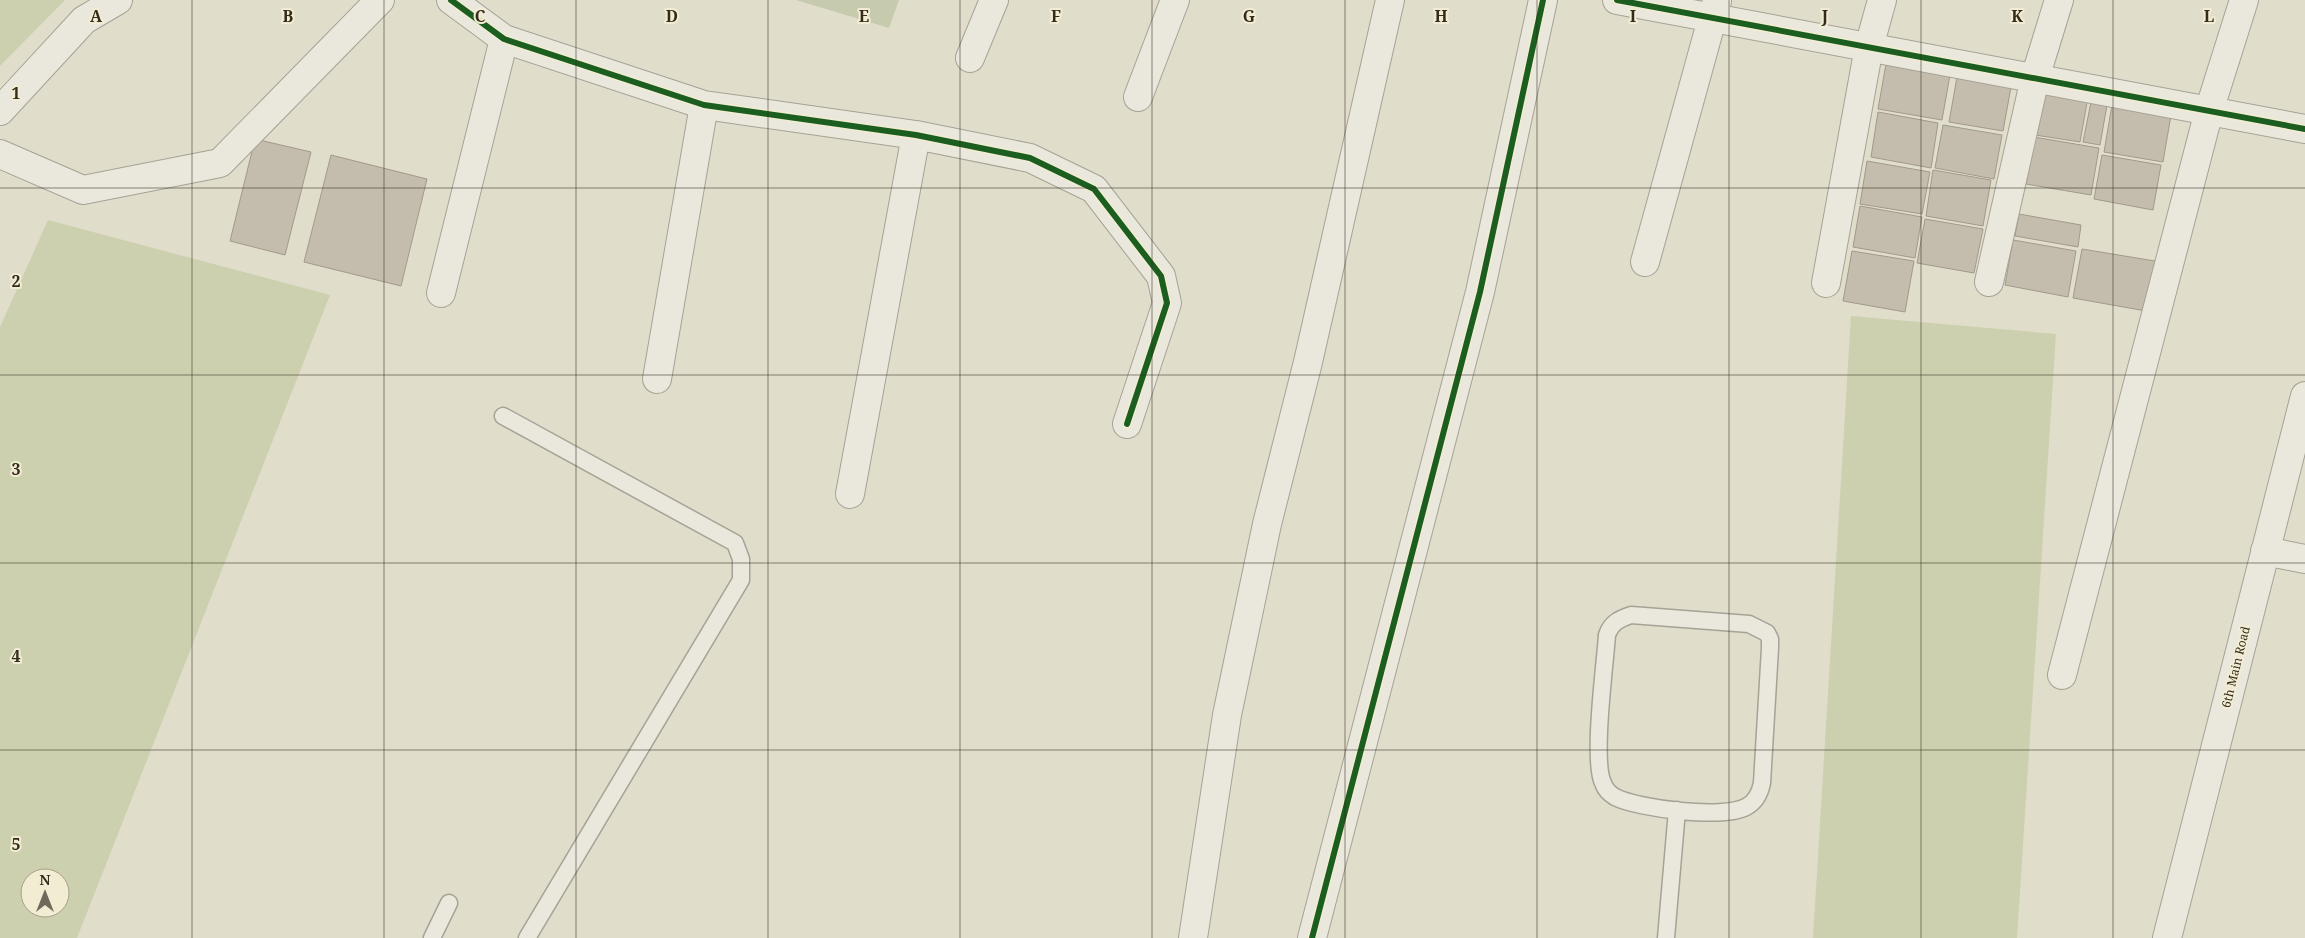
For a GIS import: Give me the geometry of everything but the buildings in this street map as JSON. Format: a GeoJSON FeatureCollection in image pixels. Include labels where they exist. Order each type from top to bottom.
{"type":"FeatureCollection","features":[{"type":"Feature","properties":{"kind":"street"},"geometry":{"type":"LineString","coordinates":[[0,110],[84,20],[118,0]]}},
{"type":"Feature","properties":{"kind":"street"},"geometry":{"type":"LineString","coordinates":[[0,154],[83,190],[220,163],[380,0]]}},
{"type":"Feature","properties":{"kind":"street"},"geometry":{"type":"LineString","coordinates":[[451,0],[504,39],[704,105],[916,135],[1030,158],[1094,189],[1162,276],[1167,302],[1127,424]]}},
{"type":"Feature","properties":{"kind":"street"},"geometry":{"type":"LineString","coordinates":[[970,58],[994,0]]}},
{"type":"Feature","properties":{"kind":"street"},"geometry":{"type":"LineString","coordinates":[[1138,97],[1175,0]]}},
{"type":"Feature","properties":{"kind":"street"},"geometry":{"type":"LineString","coordinates":[[1193,938],[1227,715],[1267,524],[1308,362],[1390,0]]}},
{"type":"Feature","properties":{"kind":"street"},"geometry":{"type":"LineString","coordinates":[[1312,938],[1480,292],[1543,0]]}},
{"type":"Feature","properties":{"kind":"street"},"geometry":{"type":"LineString","coordinates":[[1617,0],[1714,9],[1869,47],[2305,129]]}},
{"type":"Feature","properties":{"kind":"street"},"geometry":{"type":"LineString","coordinates":[[1826,282],[1869,47],[1882,0]]}},
{"type":"Feature","properties":{"kind":"street"},"geometry":{"type":"LineString","coordinates":[[1989,282],[2035,78],[2059,0]]}},
{"type":"Feature","properties":{"kind":"street"},"geometry":{"type":"LineString","coordinates":[[2062,675],[2209,111],[2244,0]]}},
{"type":"Feature","properties":{"kind":"street"},"geometry":{"type":"LineString","coordinates":[[1645,262],[1714,9]]}},
{"type":"Feature","properties":{"kind":"street"},"geometry":{"type":"LineString","coordinates":[[440,293],[504,39]]}},
{"type":"Feature","properties":{"kind":"street"},"geometry":{"type":"LineString","coordinates":[[657,379],[704,105]]}},
{"type":"Feature","properties":{"kind":"street"},"geometry":{"type":"LineString","coordinates":[[850,494],[916,135]]}},
{"type":"Feature","properties":{"kind":"street","name":"6th Main Road"},"geometry":{"type":"LineString","coordinates":[[2167,938],[2305,396]]}},
{"type":"Feature","properties":{"kind":"street"},"geometry":{"type":"LineString","coordinates":[[2265,551],[2305,559]]}},
{"type":"Feature","properties":{"kind":"lane"},"geometry":{"type":"LineString","coordinates":[[503,416],[735,543],[741,559],[741,580],[527,938]]}},
{"type":"Feature","properties":{"kind":"lane"},"geometry":{"type":"LineString","coordinates":[[1631,615],[1749,624],[1767,633],[1770,640],[1760,793],[1748,807],[1735,811],[1715,813],[1677,810],[1646,806],[1615,797],[1607,791],[1600,774],[1598,754],[1607,635],[1611,625],[1631,615]]}},
{"type":"Feature","properties":{"kind":"lane"},"geometry":{"type":"LineString","coordinates":[[1666,938],[1677,810]]}},
{"type":"Feature","properties":{"kind":"lane"},"geometry":{"type":"LineString","coordinates":[[432,938],[449,903]]}},
{"type":"Feature","properties":{"kind":"green space"},"geometry":{"type":"Polygon","coordinates":[[[0,0],[65,0],[0,66],[0,0]]]}},
{"type":"Feature","properties":{"kind":"green space"},"geometry":{"type":"Polygon","coordinates":[[[796,0],[899,0],[889,28],[796,0]]]}},
{"type":"Feature","properties":{"kind":"green space"},"geometry":{"type":"Polygon","coordinates":[[[48,220],[330,295],[77,938],[0,938],[0,327],[48,220]]]}},
{"type":"Feature","properties":{"kind":"green space"},"geometry":{"type":"Polygon","coordinates":[[[1851,316],[2056,334],[2017,938],[1813,938],[1851,316]]]}},
{"type":"Feature","properties":{"kind":"cycle path"},"geometry":{"type":"LineString","coordinates":[[451,0],[504,39],[704,105],[916,135],[1030,158],[1094,189],[1161,276],[1167,303],[1127,424]]}},
{"type":"Feature","properties":{"kind":"cycle path"},"geometry":{"type":"LineString","coordinates":[[1312,938],[1480,292],[1543,0]]}},
{"type":"Feature","properties":{"kind":"cycle path"},"geometry":{"type":"LineString","coordinates":[[1617,0],[2305,129]]}}]}
